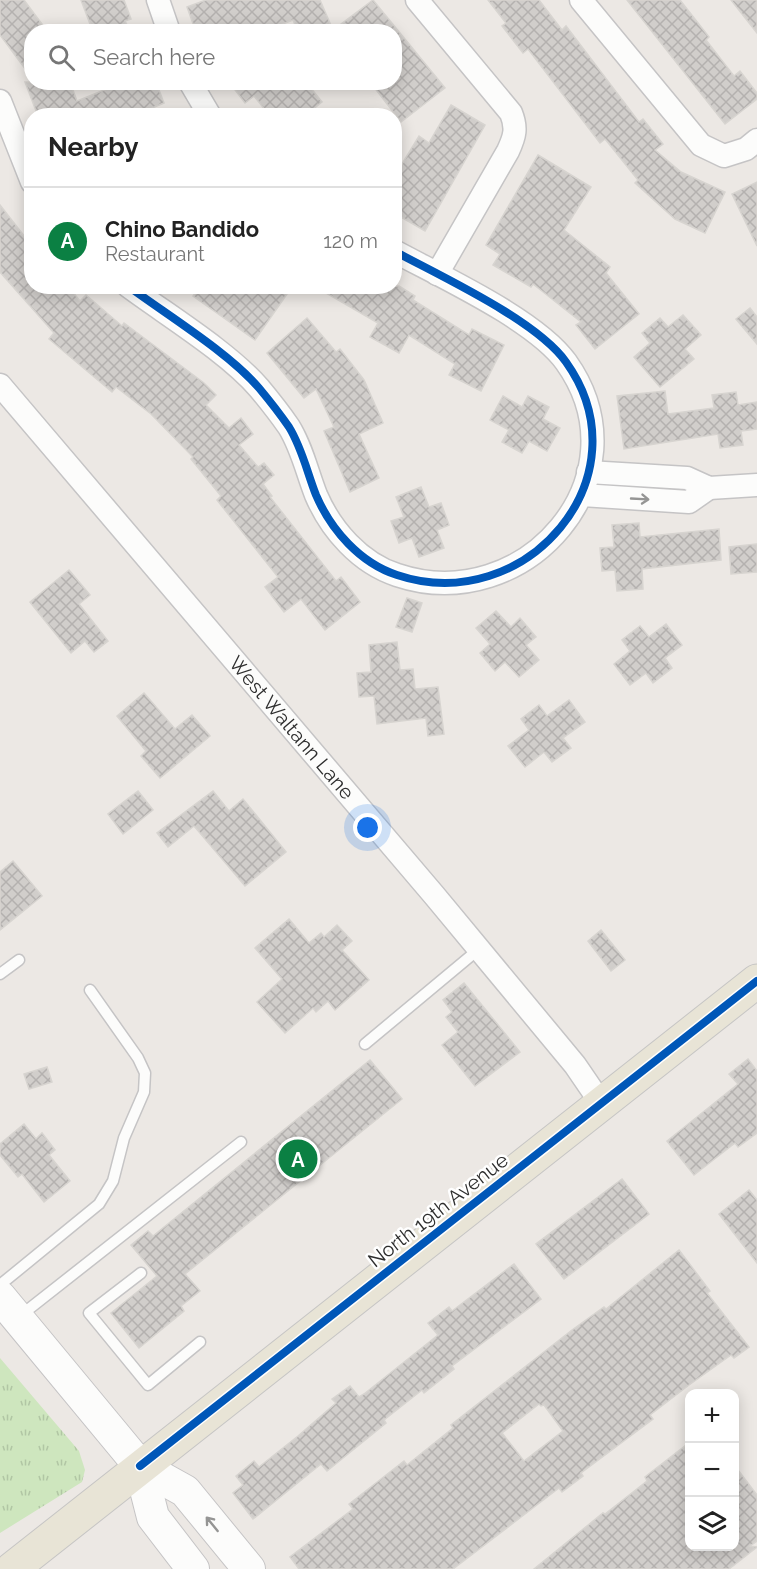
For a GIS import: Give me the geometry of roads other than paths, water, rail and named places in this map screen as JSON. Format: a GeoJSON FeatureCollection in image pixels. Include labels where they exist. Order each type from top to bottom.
{"type":"FeatureCollection","features":[{"type":"Feature","properties":{"kind":"main road","name":"North 19th Avenue"},"geometry":{"type":"LineString","coordinates":[[12,1569],[757,981]]}},
{"type":"Feature","properties":{"kind":"main road"},"geometry":{"type":"LineString","coordinates":[[9,1308],[140,1466],[185,1491],[249,1569]]}},
{"type":"Feature","properties":{"kind":"main road"},"geometry":{"type":"LineString","coordinates":[[140,1466],[153,1516],[193,1569]]}},
{"type":"Feature","properties":{"kind":"street"},"geometry":{"type":"LineString","coordinates":[[158,0],[166,24]]}},
{"type":"Feature","properties":{"kind":"street"},"geometry":{"type":"LineString","coordinates":[[417,0],[511,113],[516,125],[515,135],[508,151],[437,274]]}},
{"type":"Feature","properties":{"kind":"street"},"geometry":{"type":"LineString","coordinates":[[580,0],[701,145],[724,156],[746,149],[757,140]]}},
{"type":"Feature","properties":{"kind":"street"},"geometry":{"type":"LineString","coordinates":[[195,90],[205,108]]}},
{"type":"Feature","properties":{"kind":"street"},"geometry":{"type":"LineString","coordinates":[[0,101],[24,162]]}},
{"type":"Feature","properties":{"kind":"street"},"geometry":{"type":"LineString","coordinates":[[139,294],[237,367],[258,387],[289,428],[317,495],[335,528],[365,558],[397,575],[443,584],[472,582],[507,571],[534,553],[559,532],[572,515],[582,495],[588,472],[592,442],[589,413],[577,380],[565,361],[546,340],[525,324],[402,255]]}},
{"type":"Feature","properties":{"kind":"street","name":"West Waltann Lane"},"geometry":{"type":"LineString","coordinates":[[0,385],[479,949],[575,1065],[602,1103]]}},
{"type":"Feature","properties":{"kind":"street"},"geometry":{"type":"LineString","coordinates":[[588,472],[687,478],[709,488],[757,485]]}},
{"type":"Feature","properties":{"kind":"street"},"geometry":{"type":"LineString","coordinates":[[582,495],[689,502],[709,488]]}},
{"type":"Feature","properties":{"kind":"lane"},"geometry":{"type":"LineString","coordinates":[[365,1044],[479,949]]}},
{"type":"Feature","properties":{"kind":"lane"},"geometry":{"type":"LineString","coordinates":[[0,974],[19,960]]}},
{"type":"Feature","properties":{"kind":"lane"},"geometry":{"type":"LineString","coordinates":[[0,1285],[99,1204],[112,1181],[124,1138],[144,1092],[145,1073],[138,1058],[90,990]]}},
{"type":"Feature","properties":{"kind":"lane"},"geometry":{"type":"LineString","coordinates":[[9,1308],[241,1142]]}},
{"type":"Feature","properties":{"kind":"lane"},"geometry":{"type":"LineString","coordinates":[[141,1273],[88,1313],[148,1385],[200,1342]]}},
{"type":"Feature","properties":{"kind":"place","name":"Chino Bandido"},"geometry":{"type":"Point","coordinates":[298,1159]}}]}
